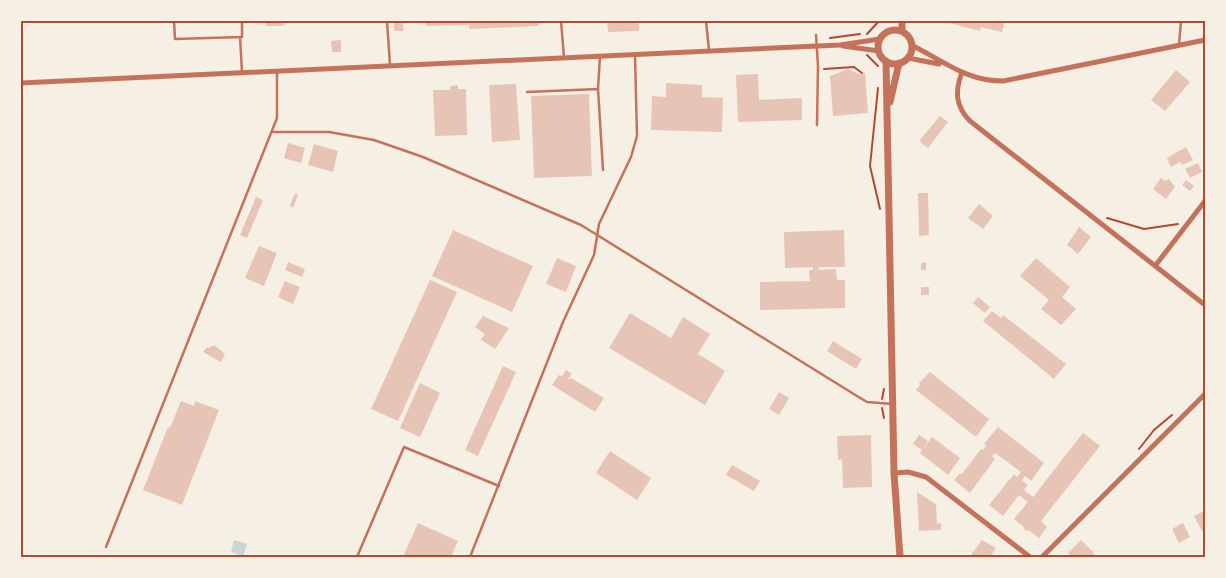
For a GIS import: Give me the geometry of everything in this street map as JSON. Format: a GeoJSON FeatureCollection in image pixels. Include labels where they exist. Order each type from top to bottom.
{"type":"FeatureCollection","features":[{"type":"Feature","properties":{"kind":"street"},"geometry":{"type":"LineString","coordinates":[[891,21],[891,30]]}},
{"type":"Feature","properties":{"kind":"street"},"geometry":{"type":"LineString","coordinates":[[902,21],[902,30],[911,40],[913,46],[942,64],[984,79],[1003,81],[1205,40]]}},
{"type":"Feature","properties":{"kind":"street"},"geometry":{"type":"LineString","coordinates":[[21,84],[840,45],[880,39],[891,30],[902,30]]}},
{"type":"Feature","properties":{"kind":"street"},"geometry":{"type":"LineString","coordinates":[[880,39],[879,51],[886,61],[892,404],[894,473],[900,557]]}},
{"type":"Feature","properties":{"kind":"street"},"geometry":{"type":"LineString","coordinates":[[840,45],[879,51]]}},
{"type":"Feature","properties":{"kind":"street"},"geometry":{"type":"LineString","coordinates":[[886,61],[899,63],[908,58],[913,46]]}},
{"type":"Feature","properties":{"kind":"street"},"geometry":{"type":"LineString","coordinates":[[908,58],[942,64]]}},
{"type":"Feature","properties":{"kind":"street"},"geometry":{"type":"LineString","coordinates":[[887,109],[899,63]]}},
{"type":"Feature","properties":{"kind":"street"},"geometry":{"type":"LineString","coordinates":[[962,72],[957,96],[965,116],[1205,305]]}},
{"type":"Feature","properties":{"kind":"street"},"geometry":{"type":"LineString","coordinates":[[1155,266],[1205,201]]}},
{"type":"Feature","properties":{"kind":"street"},"geometry":{"type":"LineString","coordinates":[[1042,557],[1205,394]]}},
{"type":"Feature","properties":{"kind":"street"},"geometry":{"type":"LineString","coordinates":[[894,473],[908,472],[926,477],[1030,557]]}},
{"type":"Feature","properties":{"kind":"lane"},"geometry":{"type":"LineString","coordinates":[[174,21],[175,39],[240,37]]}},
{"type":"Feature","properties":{"kind":"lane"},"geometry":{"type":"LineString","coordinates":[[242,21],[242,37],[240,37],[242,73]]}},
{"type":"Feature","properties":{"kind":"lane"},"geometry":{"type":"LineString","coordinates":[[387,21],[390,66]]}},
{"type":"Feature","properties":{"kind":"lane"},"geometry":{"type":"LineString","coordinates":[[561,21],[564,58]]}},
{"type":"Feature","properties":{"kind":"lane"},"geometry":{"type":"LineString","coordinates":[[706,21],[709,51]]}},
{"type":"Feature","properties":{"kind":"lane"},"geometry":{"type":"LineString","coordinates":[[1178,46],[1181,21]]}},
{"type":"Feature","properties":{"kind":"lane"},"geometry":{"type":"LineString","coordinates":[[816,35],[817,125]]}},
{"type":"Feature","properties":{"kind":"lane"},"geometry":{"type":"LineString","coordinates":[[470,557],[563,322],[594,255],[599,224],[631,157],[637,136],[635,54]]}},
{"type":"Feature","properties":{"kind":"lane"},"geometry":{"type":"LineString","coordinates":[[600,56],[598,89],[603,170]]}},
{"type":"Feature","properties":{"kind":"lane"},"geometry":{"type":"LineString","coordinates":[[106,547],[272,132],[278,112],[277,72]]}},
{"type":"Feature","properties":{"kind":"lane"},"geometry":{"type":"LineString","coordinates":[[527,92],[598,89]]}},
{"type":"Feature","properties":{"kind":"lane"},"geometry":{"type":"LineString","coordinates":[[272,132],[329,132],[374,140],[423,157],[597,234],[867,402],[892,404]]}},
{"type":"Feature","properties":{"kind":"lane"},"geometry":{"type":"LineString","coordinates":[[357,557],[404,447],[499,486]]}},
{"type":"Feature","properties":{"kind":"path"},"geometry":{"type":"LineString","coordinates":[[866,41],[867,33],[879,21]]}},
{"type":"Feature","properties":{"kind":"path"},"geometry":{"type":"LineString","coordinates":[[866,50],[868,58],[876,64],[879,70]]}},
{"type":"Feature","properties":{"kind":"path"},"geometry":{"type":"LineString","coordinates":[[823,64],[824,70],[854,68],[862,73]]}},
{"type":"Feature","properties":{"kind":"path"},"geometry":{"type":"LineString","coordinates":[[878,83],[870,166],[880,212]]}},
{"type":"Feature","properties":{"kind":"path"},"geometry":{"type":"LineString","coordinates":[[1102,217],[1144,229],[1190,221]]}},
{"type":"Feature","properties":{"kind":"path"},"geometry":{"type":"LineString","coordinates":[[884,385],[882,404],[885,422]]}},
{"type":"Feature","properties":{"kind":"shaded area"},"geometry":{"type":"Polygon","coordinates":[[[234,540],[247,544],[243,556],[231,552],[234,540]]]}},
{"type":"Feature","properties":{"kind":"building"},"geometry":{"type":"Polygon","coordinates":[[[266,21],[282,21],[284,26],[266,26],[266,21]]]}},
{"type":"Feature","properties":{"kind":"building"},"geometry":{"type":"Polygon","coordinates":[[[426,21],[539,21],[539,26],[469,29],[469,25],[426,26],[426,21]]]}},
{"type":"Feature","properties":{"kind":"building"},"geometry":{"type":"Polygon","coordinates":[[[607,21],[639,21],[639,31],[608,32],[607,21]]]}},
{"type":"Feature","properties":{"kind":"building"},"geometry":{"type":"Polygon","coordinates":[[[951,21],[1005,21],[1002,32],[981,27],[980,31],[950,23],[951,21]]]}},
{"type":"Feature","properties":{"kind":"building"},"geometry":{"type":"Polygon","coordinates":[[[394,22],[403,22],[403,31],[394,31],[394,22]]]}},
{"type":"Feature","properties":{"kind":"building"},"geometry":{"type":"Polygon","coordinates":[[[341,40],[341,52],[332,52],[331,41],[341,40]]]}},
{"type":"Feature","properties":{"kind":"building"},"geometry":{"type":"Polygon","coordinates":[[[848,69],[859,74],[865,73],[868,113],[833,116],[830,76],[848,69]]]}},
{"type":"Feature","properties":{"kind":"building"},"geometry":{"type":"Polygon","coordinates":[[[1176,70],[1190,82],[1165,111],[1151,100],[1176,70]]]}},
{"type":"Feature","properties":{"kind":"building"},"geometry":{"type":"Polygon","coordinates":[[[758,74],[759,100],[802,98],[802,120],[738,122],[736,75],[758,74]]]}},
{"type":"Feature","properties":{"kind":"building"},"geometry":{"type":"Polygon","coordinates":[[[666,83],[702,85],[702,97],[723,98],[722,132],[651,130],[652,96],[666,97],[666,83]]]}},
{"type":"Feature","properties":{"kind":"building"},"geometry":{"type":"Polygon","coordinates":[[[516,84],[520,140],[492,142],[489,85],[516,84]]]}},
{"type":"Feature","properties":{"kind":"building"},"geometry":{"type":"Polygon","coordinates":[[[458,85],[458,89],[466,89],[467,135],[435,136],[433,90],[450,90],[450,86],[458,85]]]}},
{"type":"Feature","properties":{"kind":"building"},"geometry":{"type":"Polygon","coordinates":[[[589,94],[592,176],[534,178],[531,96],[589,94]]]}},
{"type":"Feature","properties":{"kind":"building"},"geometry":{"type":"Polygon","coordinates":[[[940,116],[948,122],[928,148],[919,141],[940,116]]]}},
{"type":"Feature","properties":{"kind":"building"},"geometry":{"type":"Polygon","coordinates":[[[288,143],[305,148],[301,163],[284,158],[288,143]]]}},
{"type":"Feature","properties":{"kind":"building"},"geometry":{"type":"Polygon","coordinates":[[[314,144],[338,151],[333,172],[308,165],[314,144]]]}},
{"type":"Feature","properties":{"kind":"building"},"geometry":{"type":"Polygon","coordinates":[[[1186,147],[1193,160],[1182,165],[1180,162],[1171,167],[1167,158],[1186,147]]]}},
{"type":"Feature","properties":{"kind":"building"},"geometry":{"type":"Polygon","coordinates":[[[1198,163],[1202,172],[1190,178],[1185,169],[1198,163]]]}},
{"type":"Feature","properties":{"kind":"building"},"geometry":{"type":"Polygon","coordinates":[[[1161,178],[1165,181],[1169,179],[1175,187],[1166,199],[1153,189],[1161,178]]]}},
{"type":"Feature","properties":{"kind":"building"},"geometry":{"type":"Polygon","coordinates":[[[1186,180],[1194,186],[1190,191],[1182,185],[1186,180]]]}},
{"type":"Feature","properties":{"kind":"building"},"geometry":{"type":"Polygon","coordinates":[[[295,193],[298,195],[293,208],[290,206],[295,193]]]}},
{"type":"Feature","properties":{"kind":"building"},"geometry":{"type":"Polygon","coordinates":[[[918,193],[928,193],[929,235],[919,236],[918,193]]]}},
{"type":"Feature","properties":{"kind":"building"},"geometry":{"type":"Polygon","coordinates":[[[256,197],[263,200],[247,238],[240,235],[256,197]]]}},
{"type":"Feature","properties":{"kind":"building"},"geometry":{"type":"Polygon","coordinates":[[[979,204],[993,216],[983,229],[968,218],[979,204]]]}},
{"type":"Feature","properties":{"kind":"building"},"geometry":{"type":"Polygon","coordinates":[[[1079,227],[1091,237],[1078,254],[1067,245],[1079,227]]]}},
{"type":"Feature","properties":{"kind":"building"},"geometry":{"type":"Polygon","coordinates":[[[453,230],[533,266],[512,312],[432,276],[453,230]]]}},
{"type":"Feature","properties":{"kind":"building"},"geometry":{"type":"Polygon","coordinates":[[[844,230],[845,267],[819,267],[819,270],[836,269],[837,280],[845,280],[845,308],[760,310],[760,282],[810,281],[809,270],[813,270],[813,267],[785,268],[784,232],[844,230]]]}},
{"type":"Feature","properties":{"kind":"building"},"geometry":{"type":"Polygon","coordinates":[[[259,246],[277,253],[264,286],[245,278],[259,246]]]}},
{"type":"Feature","properties":{"kind":"building"},"geometry":{"type":"Polygon","coordinates":[[[557,258],[576,266],[566,292],[546,284],[557,258]]]}},
{"type":"Feature","properties":{"kind":"building"},"geometry":{"type":"Polygon","coordinates":[[[1036,258],[1070,287],[1062,297],[1076,309],[1061,325],[1041,309],[1049,300],[1020,276],[1036,258]]]}},
{"type":"Feature","properties":{"kind":"building"},"geometry":{"type":"Polygon","coordinates":[[[288,262],[305,269],[302,277],[285,270],[288,262]]]}},
{"type":"Feature","properties":{"kind":"building"},"geometry":{"type":"Polygon","coordinates":[[[926,262],[926,270],[921,270],[921,263],[926,262]]]}},
{"type":"Feature","properties":{"kind":"building"},"geometry":{"type":"Polygon","coordinates":[[[430,280],[457,292],[398,421],[371,409],[430,280]]]}},
{"type":"Feature","properties":{"kind":"building"},"geometry":{"type":"Polygon","coordinates":[[[285,281],[300,287],[293,304],[278,297],[285,281]]]}},
{"type":"Feature","properties":{"kind":"building"},"geometry":{"type":"Polygon","coordinates":[[[921,287],[929,287],[929,295],[921,295],[921,287]]]}},
{"type":"Feature","properties":{"kind":"building"},"geometry":{"type":"Polygon","coordinates":[[[978,297],[990,307],[985,313],[973,303],[978,297]]]}},
{"type":"Feature","properties":{"kind":"building"},"geometry":{"type":"Polygon","coordinates":[[[992,311],[1001,318],[1003,315],[1066,364],[1054,379],[983,321],[992,311]]]}},
{"type":"Feature","properties":{"kind":"building"},"geometry":{"type":"Polygon","coordinates":[[[630,313],[671,338],[683,317],[710,334],[698,354],[725,371],[705,405],[609,348],[630,313]]]}},
{"type":"Feature","properties":{"kind":"building"},"geometry":{"type":"Polygon","coordinates":[[[483,316],[509,328],[495,349],[481,340],[485,334],[475,327],[483,316]]]}},
{"type":"Feature","properties":{"kind":"building"},"geometry":{"type":"Polygon","coordinates":[[[833,341],[862,359],[856,369],[827,351],[833,341]]]}},
{"type":"Feature","properties":{"kind":"building"},"geometry":{"type":"Polygon","coordinates":[[[215,346],[225,354],[221,362],[203,352],[207,347],[210,348],[215,346]]]}},
{"type":"Feature","properties":{"kind":"building"},"geometry":{"type":"Polygon","coordinates":[[[503,366],[516,372],[478,456],[465,450],[503,366]]]}},
{"type":"Feature","properties":{"kind":"building"},"geometry":{"type":"Polygon","coordinates":[[[566,370],[572,374],[567,380],[571,378],[604,398],[595,412],[552,385],[559,375],[562,376],[566,370]]]}},
{"type":"Feature","properties":{"kind":"building"},"geometry":{"type":"Polygon","coordinates":[[[930,372],[989,419],[976,437],[916,390],[920,385],[919,383],[930,372]]]}},
{"type":"Feature","properties":{"kind":"building"},"geometry":{"type":"Polygon","coordinates":[[[420,383],[440,393],[420,437],[400,428],[420,383]]]}},
{"type":"Feature","properties":{"kind":"building"},"geometry":{"type":"Polygon","coordinates":[[[779,392],[789,398],[779,415],[769,409],[779,392]]]}},
{"type":"Feature","properties":{"kind":"building"},"geometry":{"type":"Polygon","coordinates":[[[181,401],[194,406],[195,401],[219,410],[182,505],[143,490],[168,427],[170,428],[181,401]]]}},
{"type":"Feature","properties":{"kind":"building"},"geometry":{"type":"Polygon","coordinates":[[[998,427],[1044,463],[1031,481],[1025,476],[1022,480],[1028,485],[1024,490],[1033,497],[1083,433],[1100,446],[1041,521],[1047,527],[1039,538],[1030,531],[1025,530],[1014,519],[1028,502],[1019,495],[1003,516],[989,505],[1014,474],[1017,477],[1021,472],[995,453],[992,456],[995,459],[970,493],[954,480],[960,473],[962,474],[981,449],[983,450],[986,446],[984,444],[998,427]]]}},
{"type":"Feature","properties":{"kind":"building"},"geometry":{"type":"Polygon","coordinates":[[[871,435],[872,487],[843,488],[842,459],[838,460],[837,436],[871,435]]]}},
{"type":"Feature","properties":{"kind":"building"},"geometry":{"type":"Polygon","coordinates":[[[919,435],[928,441],[922,450],[913,444],[919,435]]]}},
{"type":"Feature","properties":{"kind":"building"},"geometry":{"type":"Polygon","coordinates":[[[932,437],[960,458],[948,475],[920,453],[932,437]]]}},
{"type":"Feature","properties":{"kind":"building"},"geometry":{"type":"Polygon","coordinates":[[[610,451],[651,478],[637,500],[596,473],[610,451]]]}},
{"type":"Feature","properties":{"kind":"building"},"geometry":{"type":"Polygon","coordinates":[[[732,465],[760,481],[754,491],[726,475],[732,465]]]}},
{"type":"Feature","properties":{"kind":"building"},"geometry":{"type":"Polygon","coordinates":[[[917,492],[936,504],[937,524],[941,523],[941,530],[919,531],[917,492]]]}},
{"type":"Feature","properties":{"kind":"building"},"geometry":{"type":"Polygon","coordinates":[[[1204,511],[1205,529],[1202,531],[1194,516],[1204,511]]]}},
{"type":"Feature","properties":{"kind":"building"},"geometry":{"type":"Polygon","coordinates":[[[418,523],[458,541],[451,557],[403,557],[418,523]]]}},
{"type":"Feature","properties":{"kind":"building"},"geometry":{"type":"Polygon","coordinates":[[[1183,523],[1190,537],[1179,543],[1172,529],[1183,523]]]}},
{"type":"Feature","properties":{"kind":"building"},"geometry":{"type":"Polygon","coordinates":[[[982,540],[996,548],[990,557],[972,557],[971,555],[982,540]]]}},
{"type":"Feature","properties":{"kind":"building"},"geometry":{"type":"Polygon","coordinates":[[[1081,540],[1096,557],[1071,557],[1068,553],[1081,540]]]}}]}
